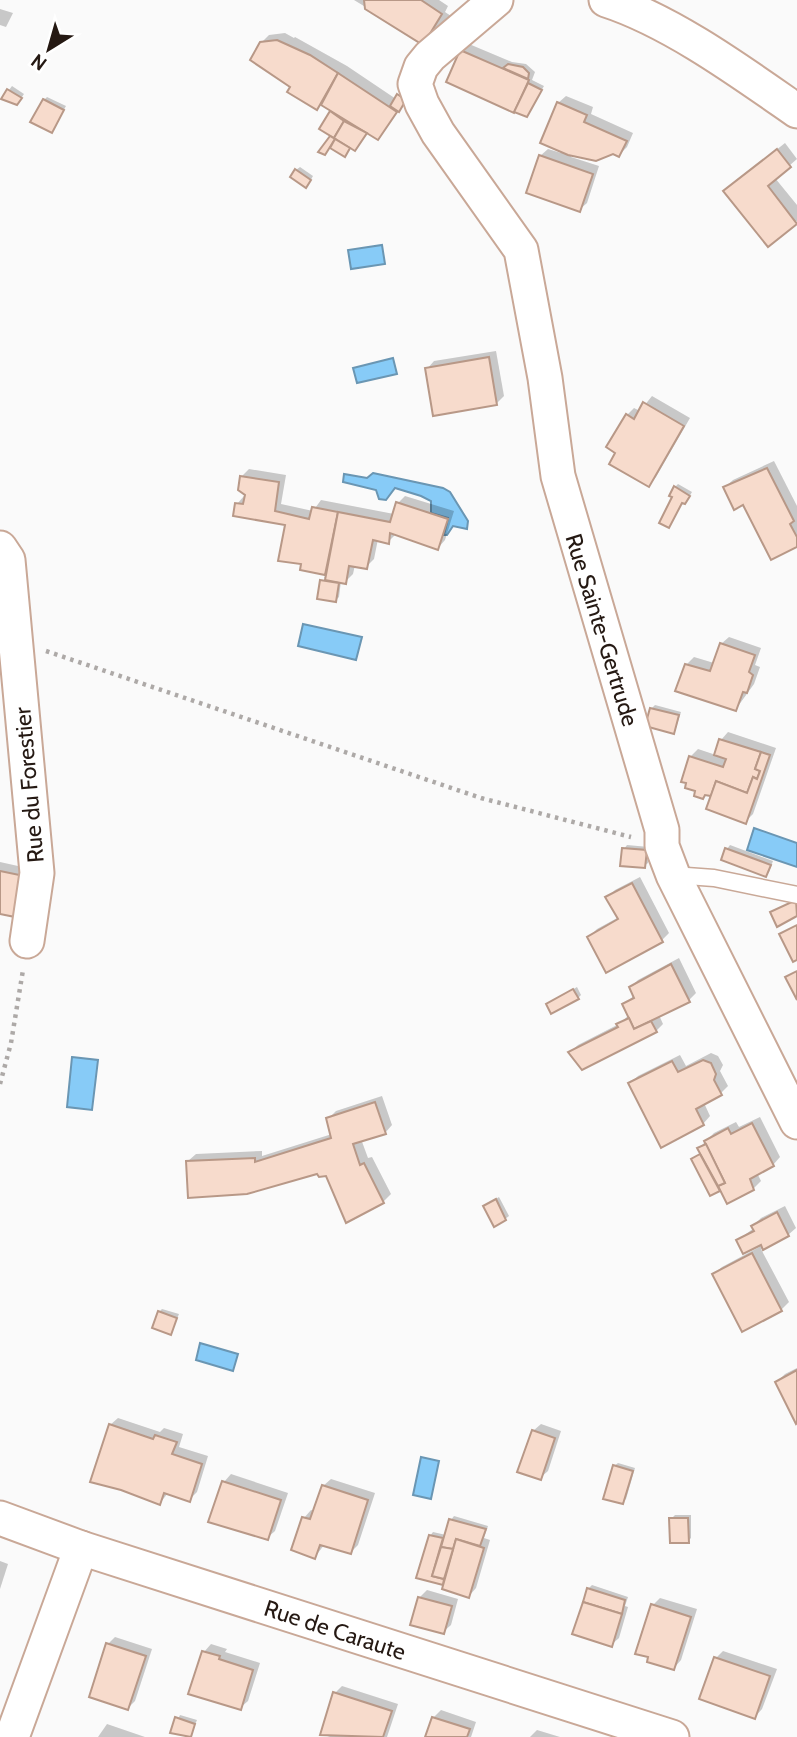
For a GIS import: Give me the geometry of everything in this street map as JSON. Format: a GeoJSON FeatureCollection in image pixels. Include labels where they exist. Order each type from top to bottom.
{"type":"FeatureCollection","features":[{"type":"Feature","properties":{"kind":"street","name":"Rue Sainte-Gertrude"},"geometry":{"type":"LineString","coordinates":[[496,0],[430,56],[421,67],[415,84],[422,104],[438,133],[521,250],[545,378],[558,476],[662,830],[668,860],[797,1122]]}},
{"type":"Feature","properties":{"kind":"street"},"geometry":{"type":"LineString","coordinates":[[606,0],[650,17],[797,111]]}},
{"type":"Feature","properties":{"kind":"street","name":"Rue du Forestier"},"geometry":{"type":"LineString","coordinates":[[0,548],[8,560],[37,873],[27,941]]}},
{"type":"Feature","properties":{"kind":"street","name":"Rue de Caraute"},"geometry":{"type":"LineString","coordinates":[[0,1518],[81,1548],[672,1737]]}},
{"type":"Feature","properties":{"kind":"street"},"geometry":{"type":"LineString","coordinates":[[12,1737],[81,1548]]}},
{"type":"Feature","properties":{"kind":"lane"},"geometry":{"type":"LineString","coordinates":[[668,860],[714,878],[797,895]]}},
{"type":"Feature","properties":{"kind":"path"},"geometry":{"type":"LineString","coordinates":[[15,641],[668,860]]}},
{"type":"Feature","properties":{"kind":"path"},"geometry":{"type":"LineString","coordinates":[[0,1084],[11,1043],[27,941]]}},
{"type":"Feature","properties":{"kind":"water"},"geometry":{"type":"Polygon","coordinates":[[[382,245],[385,264],[351,269],[348,250],[382,245]]]}},
{"type":"Feature","properties":{"kind":"water"},"geometry":{"type":"Polygon","coordinates":[[[393,358],[397,374],[357,383],[353,368],[393,358]]]}},
{"type":"Feature","properties":{"kind":"water"},"geometry":{"type":"Polygon","coordinates":[[[373,473],[443,488],[450,492],[468,521],[467,529],[453,526],[447,535],[444,535],[448,518],[431,513],[431,501],[421,496],[395,488],[386,500],[379,499],[376,490],[343,482],[344,474],[367,478],[373,473]]]}},
{"type":"Feature","properties":{"kind":"water"},"geometry":{"type":"Polygon","coordinates":[[[303,624],[362,637],[356,660],[298,646],[303,624]]]}},
{"type":"Feature","properties":{"kind":"water"},"geometry":{"type":"Polygon","coordinates":[[[754,828],[797,843],[797,867],[747,850],[754,828]]]}},
{"type":"Feature","properties":{"kind":"water"},"geometry":{"type":"Polygon","coordinates":[[[72,1057],[98,1060],[92,1110],[67,1107],[72,1057]]]}},
{"type":"Feature","properties":{"kind":"water"},"geometry":{"type":"Polygon","coordinates":[[[200,1343],[238,1354],[233,1371],[196,1360],[200,1343]]]}},
{"type":"Feature","properties":{"kind":"water"},"geometry":{"type":"Polygon","coordinates":[[[421,1457],[439,1461],[431,1499],[413,1495],[421,1457]]]}},
{"type":"Feature","properties":{"kind":"building"},"geometry":{"type":"Polygon","coordinates":[[[364,0],[421,0],[442,14],[423,45],[365,9],[364,0]]]}},
{"type":"Feature","properties":{"kind":"building"},"geometry":{"type":"Polygon","coordinates":[[[277,40],[310,55],[338,73],[317,110],[287,92],[290,87],[250,60],[260,42],[277,40]]]}},
{"type":"Feature","properties":{"kind":"building"},"geometry":{"type":"Polygon","coordinates":[[[460,50],[529,80],[514,113],[446,82],[460,50]]]}},
{"type":"Feature","properties":{"kind":"building"},"geometry":{"type":"Polygon","coordinates":[[[508,64],[523,67],[529,73],[528,79],[503,68],[508,64]]]}},
{"type":"Feature","properties":{"kind":"building"},"geometry":{"type":"Polygon","coordinates":[[[338,73],[397,112],[378,140],[321,105],[338,73]]]}},
{"type":"Feature","properties":{"kind":"building"},"geometry":{"type":"Polygon","coordinates":[[[528,83],[542,90],[527,117],[514,112],[528,83]]]}},
{"type":"Feature","properties":{"kind":"building"},"geometry":{"type":"Polygon","coordinates":[[[7,89],[22,98],[17,105],[1,99],[7,89]]]}},
{"type":"Feature","properties":{"kind":"building"},"geometry":{"type":"Polygon","coordinates":[[[397,94],[406,100],[399,112],[390,106],[397,94]]]}},
{"type":"Feature","properties":{"kind":"building"},"geometry":{"type":"Polygon","coordinates":[[[43,99],[64,110],[52,133],[30,122],[43,99]]]}},
{"type":"Feature","properties":{"kind":"building"},"geometry":{"type":"Polygon","coordinates":[[[557,102],[587,115],[584,122],[627,141],[619,157],[613,154],[596,161],[568,155],[540,143],[557,102]]]}},
{"type":"Feature","properties":{"kind":"building"},"geometry":{"type":"Polygon","coordinates":[[[330,111],[344,121],[334,138],[319,129],[330,111]]]}},
{"type":"Feature","properties":{"kind":"building"},"geometry":{"type":"Polygon","coordinates":[[[344,121],[367,133],[355,151],[334,138],[344,121]]]}},
{"type":"Feature","properties":{"kind":"building"},"geometry":{"type":"Polygon","coordinates":[[[330,136],[335,139],[325,155],[318,152],[330,136]]]}},
{"type":"Feature","properties":{"kind":"building"},"geometry":{"type":"Polygon","coordinates":[[[335,139],[350,148],[345,157],[330,148],[335,139]]]}},
{"type":"Feature","properties":{"kind":"building"},"geometry":{"type":"Polygon","coordinates":[[[777,149],[791,167],[768,186],[797,224],[768,247],[723,191],[777,149]]]}},
{"type":"Feature","properties":{"kind":"building"},"geometry":{"type":"Polygon","coordinates":[[[539,155],[593,174],[580,212],[526,193],[539,155]]]}},
{"type":"Feature","properties":{"kind":"building"},"geometry":{"type":"Polygon","coordinates":[[[295,169],[311,180],[306,188],[290,177],[295,169]]]}},
{"type":"Feature","properties":{"kind":"building"},"geometry":{"type":"Polygon","coordinates":[[[489,357],[497,405],[433,416],[425,368],[489,357]]]}},
{"type":"Feature","properties":{"kind":"building"},"geometry":{"type":"Polygon","coordinates":[[[643,402],[684,426],[649,487],[609,464],[615,453],[606,447],[626,414],[634,419],[643,402]]]}},
{"type":"Feature","properties":{"kind":"building"},"geometry":{"type":"Polygon","coordinates":[[[767,468],[794,521],[790,524],[797,537],[797,547],[771,560],[743,505],[734,510],[723,487],[767,468]]]}},
{"type":"Feature","properties":{"kind":"building"},"geometry":{"type":"Polygon","coordinates":[[[240,476],[279,482],[275,511],[309,519],[312,507],[338,512],[325,575],[300,570],[301,564],[278,561],[285,525],[233,516],[235,503],[243,504],[245,495],[238,490],[240,476]]]}},
{"type":"Feature","properties":{"kind":"building"},"geometry":{"type":"Polygon","coordinates":[[[674,486],[690,496],[685,504],[682,503],[669,528],[659,523],[672,497],[669,496],[674,486]]]}},
{"type":"Feature","properties":{"kind":"building"},"geometry":{"type":"Polygon","coordinates":[[[396,502],[448,519],[438,550],[390,533],[389,544],[373,540],[367,569],[349,566],[346,584],[325,580],[338,512],[390,522],[396,502]]]}},
{"type":"Feature","properties":{"kind":"building"},"geometry":{"type":"Polygon","coordinates":[[[320,580],[339,583],[336,602],[317,599],[320,580]]]}},
{"type":"Feature","properties":{"kind":"building"},"geometry":{"type":"Polygon","coordinates":[[[720,643],[755,655],[749,672],[753,675],[747,693],[743,692],[736,711],[675,691],[685,664],[710,671],[720,643]]]}},
{"type":"Feature","properties":{"kind":"building"},"geometry":{"type":"Polygon","coordinates":[[[650,708],[679,715],[674,734],[645,726],[650,708]]]}},
{"type":"Feature","properties":{"kind":"building"},"geometry":{"type":"Polygon","coordinates":[[[719,739],[761,752],[755,769],[760,771],[757,779],[753,777],[747,793],[716,781],[711,796],[705,795],[703,799],[694,796],[695,791],[685,788],[686,783],[681,782],[689,756],[723,767],[726,759],[714,755],[719,739]]]}},
{"type":"Feature","properties":{"kind":"building"},"geometry":{"type":"Polygon","coordinates":[[[761,752],[770,755],[746,824],[706,809],[716,781],[747,793],[753,777],[757,779],[760,771],[755,769],[761,752]]]}},
{"type":"Feature","properties":{"kind":"building"},"geometry":{"type":"Polygon","coordinates":[[[622,848],[647,850],[645,868],[620,866],[622,848]]]}},
{"type":"Feature","properties":{"kind":"building"},"geometry":{"type":"Polygon","coordinates":[[[725,848],[771,865],[766,877],[721,860],[725,848]]]}},
{"type":"Feature","properties":{"kind":"building"},"geometry":{"type":"Polygon","coordinates":[[[0,871],[29,877],[15,917],[0,914],[0,871]]]}},
{"type":"Feature","properties":{"kind":"building"},"geometry":{"type":"Polygon","coordinates":[[[632,883],[663,942],[606,973],[587,937],[618,919],[605,897],[632,883]]]}},
{"type":"Feature","properties":{"kind":"building"},"geometry":{"type":"Polygon","coordinates":[[[796,900],[797,916],[777,927],[770,912],[796,900]]]}},
{"type":"Feature","properties":{"kind":"building"},"geometry":{"type":"Polygon","coordinates":[[[797,925],[797,960],[793,962],[779,934],[797,925]]]}},
{"type":"Feature","properties":{"kind":"building"},"geometry":{"type":"Polygon","coordinates":[[[671,964],[690,1002],[634,1029],[622,1004],[634,998],[629,987],[671,964]]]}},
{"type":"Feature","properties":{"kind":"building"},"geometry":{"type":"Polygon","coordinates":[[[797,971],[797,1000],[785,977],[797,971]]]}},
{"type":"Feature","properties":{"kind":"building"},"geometry":{"type":"Polygon","coordinates":[[[573,989],[579,999],[551,1014],[546,1004],[573,989]]]}},
{"type":"Feature","properties":{"kind":"building"},"geometry":{"type":"Polygon","coordinates":[[[629,1018],[634,1029],[651,1021],[657,1032],[582,1070],[568,1052],[618,1027],[616,1024],[629,1018]]]}},
{"type":"Feature","properties":{"kind":"building"},"geometry":{"type":"Polygon","coordinates":[[[703,1060],[711,1063],[716,1074],[714,1080],[722,1095],[696,1109],[704,1125],[661,1148],[628,1083],[672,1061],[678,1072],[703,1060]]]}},
{"type":"Feature","properties":{"kind":"building"},"geometry":{"type":"Polygon","coordinates":[[[375,1102],[386,1134],[353,1144],[360,1165],[364,1163],[384,1203],[346,1223],[326,1176],[319,1177],[317,1174],[247,1194],[188,1198],[186,1161],[255,1158],[255,1162],[331,1138],[326,1118],[375,1102]]]}},
{"type":"Feature","properties":{"kind":"building"},"geometry":{"type":"Polygon","coordinates":[[[752,1123],[774,1166],[750,1179],[754,1190],[727,1204],[718,1186],[725,1183],[704,1141],[728,1128],[731,1134],[752,1123]]]}},
{"type":"Feature","properties":{"kind":"building"},"geometry":{"type":"Polygon","coordinates":[[[706,1144],[725,1183],[718,1186],[697,1148],[706,1144]]]}},
{"type":"Feature","properties":{"kind":"building"},"geometry":{"type":"Polygon","coordinates":[[[700,1154],[720,1191],[710,1196],[691,1159],[700,1154]]]}},
{"type":"Feature","properties":{"kind":"building"},"geometry":{"type":"Polygon","coordinates":[[[496,1199],[506,1220],[494,1227],[483,1206],[496,1199]]]}},
{"type":"Feature","properties":{"kind":"building"},"geometry":{"type":"Polygon","coordinates":[[[777,1212],[789,1236],[763,1250],[761,1245],[743,1254],[736,1240],[754,1231],[751,1226],[777,1212]]]}},
{"type":"Feature","properties":{"kind":"building"},"geometry":{"type":"Polygon","coordinates":[[[752,1253],[782,1311],[742,1332],[712,1274],[752,1253]]]}},
{"type":"Feature","properties":{"kind":"building"},"geometry":{"type":"Polygon","coordinates":[[[158,1311],[177,1318],[171,1335],[152,1328],[158,1311]]]}},
{"type":"Feature","properties":{"kind":"building"},"geometry":{"type":"Polygon","coordinates":[[[797,1370],[797,1423],[796,1424],[775,1382],[797,1370]]]}},
{"type":"Feature","properties":{"kind":"building"},"geometry":{"type":"Polygon","coordinates":[[[109,1424],[153,1439],[155,1435],[177,1442],[172,1454],[202,1464],[190,1502],[164,1493],[160,1505],[90,1482],[109,1424]]]}},
{"type":"Feature","properties":{"kind":"building"},"geometry":{"type":"Polygon","coordinates":[[[532,1430],[555,1438],[541,1480],[517,1472],[532,1430]]]}},
{"type":"Feature","properties":{"kind":"building"},"geometry":{"type":"Polygon","coordinates":[[[613,1465],[633,1471],[623,1504],[603,1499],[613,1465]]]}},
{"type":"Feature","properties":{"kind":"building"},"geometry":{"type":"Polygon","coordinates":[[[222,1481],[281,1500],[268,1540],[208,1522],[222,1481]]]}},
{"type":"Feature","properties":{"kind":"building"},"geometry":{"type":"Polygon","coordinates":[[[322,1485],[368,1500],[351,1554],[320,1545],[315,1559],[291,1550],[302,1517],[310,1519],[322,1485]]]}},
{"type":"Feature","properties":{"kind":"building"},"geometry":{"type":"Polygon","coordinates":[[[669,1518],[688,1518],[689,1543],[670,1543],[669,1518]]]}},
{"type":"Feature","properties":{"kind":"building"},"geometry":{"type":"Polygon","coordinates":[[[449,1519],[486,1529],[480,1546],[456,1539],[453,1549],[441,1547],[449,1519]]]}},
{"type":"Feature","properties":{"kind":"building"},"geometry":{"type":"Polygon","coordinates":[[[429,1535],[443,1538],[432,1576],[444,1579],[443,1585],[416,1578],[429,1535]]]}},
{"type":"Feature","properties":{"kind":"building"},"geometry":{"type":"Polygon","coordinates":[[[456,1539],[484,1548],[469,1598],[442,1589],[456,1539]]]}},
{"type":"Feature","properties":{"kind":"building"},"geometry":{"type":"Polygon","coordinates":[[[441,1547],[453,1549],[444,1579],[432,1576],[441,1547]]]}},
{"type":"Feature","properties":{"kind":"building"},"geometry":{"type":"Polygon","coordinates":[[[587,1588],[625,1600],[622,1614],[583,1602],[587,1588]]]}},
{"type":"Feature","properties":{"kind":"building"},"geometry":{"type":"Polygon","coordinates":[[[418,1597],[452,1606],[444,1634],[410,1625],[418,1597]]]}},
{"type":"Feature","properties":{"kind":"building"},"geometry":{"type":"Polygon","coordinates":[[[583,1602],[622,1614],[612,1647],[572,1634],[583,1602]]]}},
{"type":"Feature","properties":{"kind":"building"},"geometry":{"type":"Polygon","coordinates":[[[651,1604],[691,1617],[674,1670],[647,1662],[648,1657],[635,1654],[651,1604]]]}},
{"type":"Feature","properties":{"kind":"building"},"geometry":{"type":"Polygon","coordinates":[[[106,1643],[146,1656],[128,1710],[89,1697],[106,1643]]]}},
{"type":"Feature","properties":{"kind":"building"},"geometry":{"type":"Polygon","coordinates":[[[202,1651],[253,1670],[241,1710],[188,1694],[202,1651]]]}},
{"type":"Feature","properties":{"kind":"building"},"geometry":{"type":"Polygon","coordinates":[[[714,1657],[770,1676],[755,1719],[699,1699],[714,1657]]]}},
{"type":"Feature","properties":{"kind":"building"},"geometry":{"type":"Polygon","coordinates":[[[333,1692],[392,1711],[383,1737],[320,1735],[333,1692]]]}},
{"type":"Feature","properties":{"kind":"building"},"geometry":{"type":"Polygon","coordinates":[[[175,1717],[195,1724],[191,1737],[170,1733],[175,1717]]]}},
{"type":"Feature","properties":{"kind":"building"},"geometry":{"type":"Polygon","coordinates":[[[432,1717],[470,1729],[467,1737],[425,1737],[432,1717]]]}}]}
